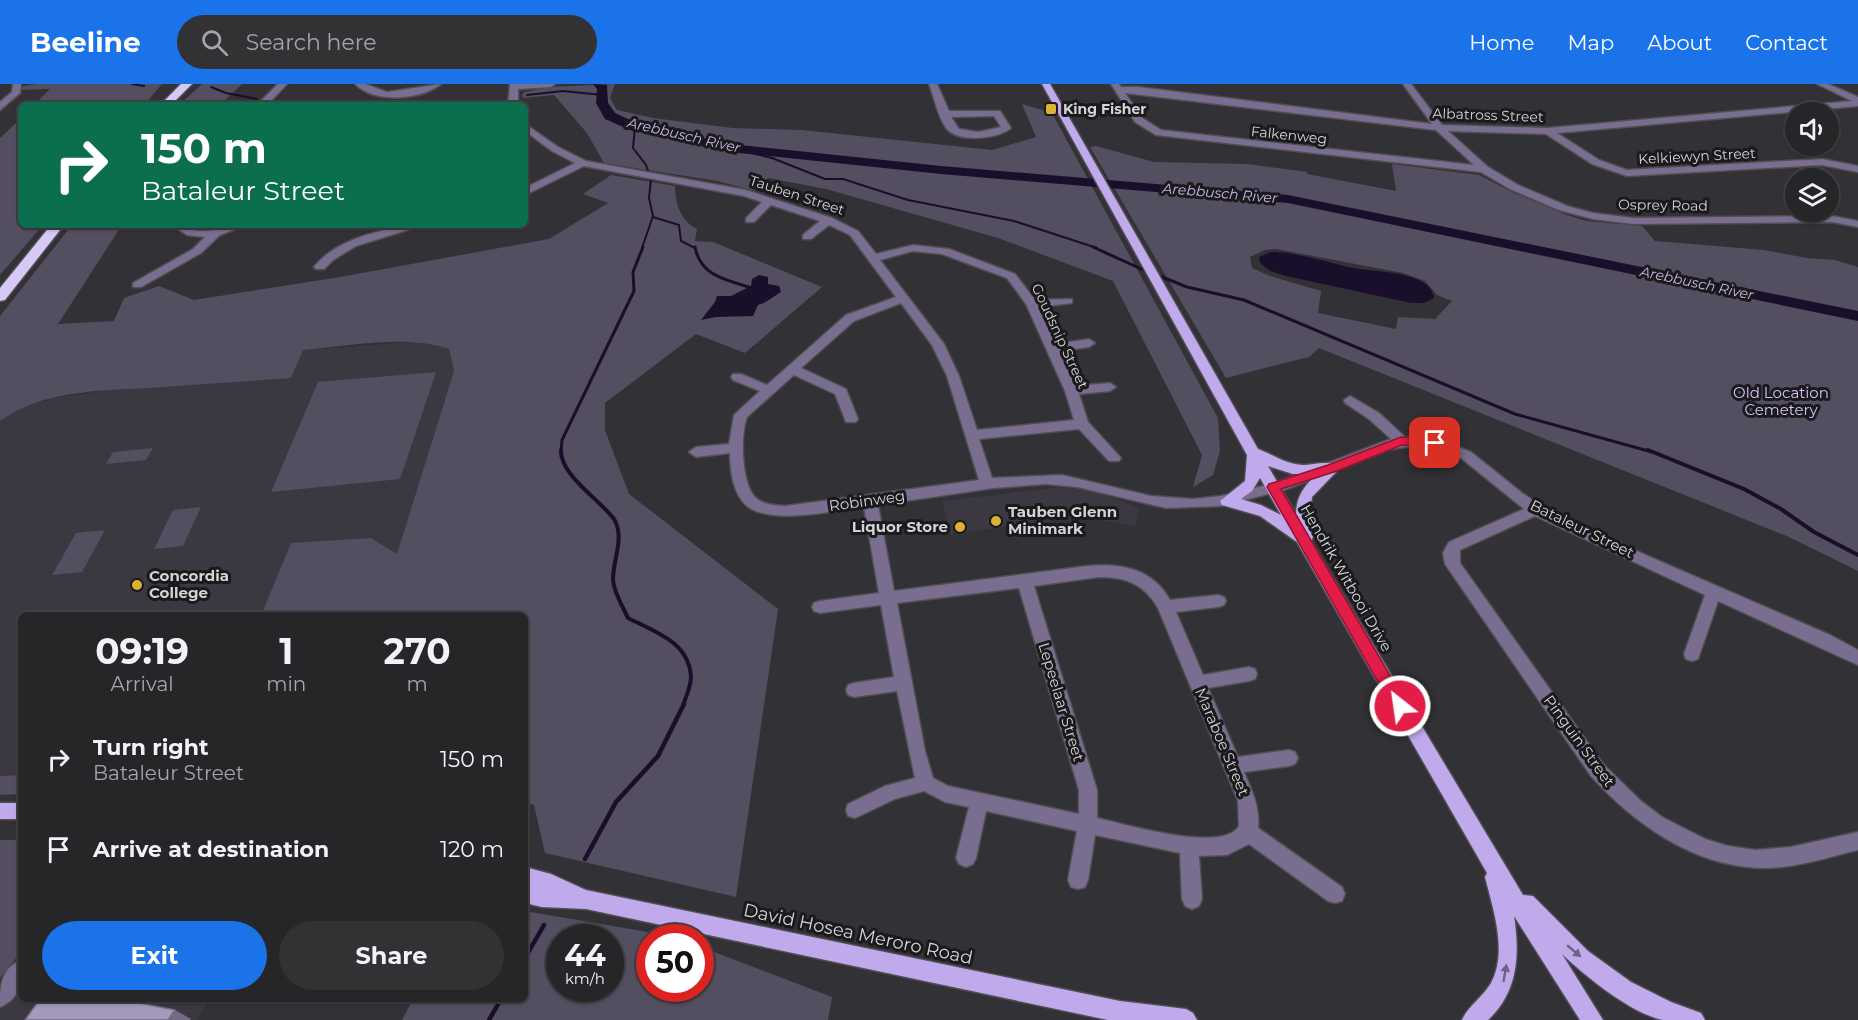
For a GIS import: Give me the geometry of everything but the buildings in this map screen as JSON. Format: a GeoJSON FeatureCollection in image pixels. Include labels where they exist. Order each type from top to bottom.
{"type":"FeatureCollection","features":[{"type":"Feature","properties":{"kind":"highway"},"geometry":{"type":"LineString","coordinates":[[156,102],[171,84]]}},
{"type":"Feature","properties":{"kind":"highway"},"geometry":{"type":"LineString","coordinates":[[169,101],[188,84]]}},
{"type":"Feature","properties":{"kind":"highway"},"geometry":{"type":"LineString","coordinates":[[0,297],[56,228]]}},
{"type":"Feature","properties":{"kind":"main road","name":"Hendrik Witbooi Drive"},"geometry":{"type":"LineString","coordinates":[[1046,84],[1152,276],[1308,549],[1491,862],[1592,1020]]}},
{"type":"Feature","properties":{"kind":"main road"},"geometry":{"type":"LineString","coordinates":[[1254,451],[1273,464],[1288,470],[1333,468]]}},
{"type":"Feature","properties":{"kind":"main road"},"geometry":{"type":"LineString","coordinates":[[1227,501],[1251,484],[1255,477],[1254,451]]}},
{"type":"Feature","properties":{"kind":"main road"},"geometry":{"type":"LineString","coordinates":[[1308,549],[1302,514],[1303,500],[1310,488],[1333,468]]}},
{"type":"Feature","properties":{"kind":"main road"},"geometry":{"type":"LineString","coordinates":[[1227,501],[1252,505],[1269,514],[1292,530],[1308,549]]}},
{"type":"Feature","properties":{"kind":"main road"},"geometry":{"type":"LineString","coordinates":[[0,811],[18,811]]}},
{"type":"Feature","properties":{"kind":"main road"},"geometry":{"type":"LineString","coordinates":[[1473,1020],[1488,1008],[1503,984],[1510,945],[1491,862]]}},
{"type":"Feature","properties":{"kind":"main road"},"geometry":{"type":"LineString","coordinates":[[1491,862],[1566,945],[1602,975],[1637,997],[1681,1017],[1694,1020]]}},
{"type":"Feature","properties":{"kind":"main road","name":"David Hosea Meroro Road"},"geometry":{"type":"LineString","coordinates":[[528,877],[551,883],[586,899]]}},
{"type":"Feature","properties":{"kind":"main road","name":"David Hosea Meroro Road"},"geometry":{"type":"LineString","coordinates":[[528,895],[542,898],[586,899],[1128,1016],[1186,1020]]}},
{"type":"Feature","properties":{"kind":"street"},"geometry":{"type":"LineString","coordinates":[[0,107],[16,93],[17,84]]}},
{"type":"Feature","properties":{"kind":"street"},"geometry":{"type":"LineString","coordinates":[[265,102],[283,84]]}},
{"type":"Feature","properties":{"kind":"street"},"geometry":{"type":"LineString","coordinates":[[359,84],[371,92],[396,94],[437,84]]}},
{"type":"Feature","properties":{"kind":"street"},"geometry":{"type":"LineString","coordinates":[[513,102],[514,85],[551,84]]}},
{"type":"Feature","properties":{"kind":"street"},"geometry":{"type":"LineString","coordinates":[[933,84],[952,129],[961,133],[1000,132],[1006,128],[997,112],[946,114]]}},
{"type":"Feature","properties":{"kind":"street","name":"Osprey Road"},"geometry":{"type":"LineString","coordinates":[[1407,84],[1439,128],[1484,169],[1514,187],[1563,208],[1616,220],[1655,222],[1832,219],[1858,224]]}},
{"type":"Feature","properties":{"kind":"street"},"geometry":{"type":"LineString","coordinates":[[1821,84],[1858,102]]}},
{"type":"Feature","properties":{"kind":"street","name":"Albatross Street"},"geometry":{"type":"LineString","coordinates":[[1116,87],[1439,128],[1548,131],[1858,102]]}},
{"type":"Feature","properties":{"kind":"street","name":"Falkenweg"},"geometry":{"type":"LineString","coordinates":[[1116,87],[1140,122],[1152,132],[1159,134],[1484,169]]}},
{"type":"Feature","properties":{"kind":"street","name":"Tauben Street"},"geometry":{"type":"LineString","coordinates":[[528,130],[555,149],[583,163],[711,185],[828,220],[854,233],[931,333],[946,358],[987,484]]}},
{"type":"Feature","properties":{"kind":"street","name":"Kelkiewyn Street"},"geometry":{"type":"LineString","coordinates":[[1548,131],[1594,161],[1627,173],[1822,162],[1858,169]]}},
{"type":"Feature","properties":{"kind":"street"},"geometry":{"type":"LineString","coordinates":[[528,190],[583,163]]}},
{"type":"Feature","properties":{"kind":"street"},"geometry":{"type":"LineString","coordinates":[[750,220],[769,201]]}},
{"type":"Feature","properties":{"kind":"street"},"geometry":{"type":"LineString","coordinates":[[807,237],[828,220]]}},
{"type":"Feature","properties":{"kind":"street"},"geometry":{"type":"LineString","coordinates":[[180,228],[184,232],[199,234],[216,233],[232,228]]}},
{"type":"Feature","properties":{"kind":"street"},"geometry":{"type":"LineString","coordinates":[[320,267],[343,247],[408,228]]}},
{"type":"Feature","properties":{"kind":"street"},"geometry":{"type":"LineString","coordinates":[[137,285],[197,251],[216,233]]}},
{"type":"Feature","properties":{"kind":"street","name":"Goudsnip Street"},"geometry":{"type":"LineString","coordinates":[[874,258],[913,248],[929,248],[945,251],[1011,276],[1032,304],[1071,391],[1082,424],[1095,441],[1114,458]]}},
{"type":"Feature","properties":{"kind":"street","name":"Robinweg"},"geometry":{"type":"LineString","coordinates":[[903,298],[850,318],[746,409],[737,422],[737,448],[742,491],[756,506],[785,511],[1035,479],[1072,480],[1166,503],[1191,504],[1227,501],[1273,487]]}},
{"type":"Feature","properties":{"kind":"street"},"geometry":{"type":"LineString","coordinates":[[1032,304],[1068,301]]}},
{"type":"Feature","properties":{"kind":"street"},"geometry":{"type":"LineString","coordinates":[[1051,348],[1089,344]]}},
{"type":"Feature","properties":{"kind":"street"},"geometry":{"type":"LineString","coordinates":[[792,369],[841,392],[851,419]]}},
{"type":"Feature","properties":{"kind":"street"},"geometry":{"type":"LineString","coordinates":[[736,377],[768,390]]}},
{"type":"Feature","properties":{"kind":"street"},"geometry":{"type":"LineString","coordinates":[[1071,391],[1110,387]]}},
{"type":"Feature","properties":{"kind":"street"},"geometry":{"type":"LineString","coordinates":[[1350,400],[1374,416],[1401,441]]}},
{"type":"Feature","properties":{"kind":"street"},"geometry":{"type":"LineString","coordinates":[[971,435],[1082,424]]}},
{"type":"Feature","properties":{"kind":"street","name":"Bataleur Street"},"geometry":{"type":"LineString","coordinates":[[1273,487],[1333,468],[1401,441],[1435,443],[1453,449],[1485,469],[1535,510],[1824,640],[1858,658]]}},
{"type":"Feature","properties":{"kind":"street"},"geometry":{"type":"LineString","coordinates":[[696,452],[737,448]]}},
{"type":"Feature","properties":{"kind":"street"},"geometry":{"type":"LineString","coordinates":[[870,501],[916,751],[925,783]]}},
{"type":"Feature","properties":{"kind":"street","name":"Pinguin Street"},"geometry":{"type":"LineString","coordinates":[[1535,510],[1454,546],[1451,553],[1453,564],[1617,794],[1640,813],[1677,836],[1714,852],[1748,858],[1781,858],[1858,841]]}},
{"type":"Feature","properties":{"kind":"street","name":"Maraboe Street"},"geometry":{"type":"LineString","coordinates":[[820,607],[1107,571],[1123,572],[1152,585],[1166,608],[1233,766],[1250,812],[1248,832]]}},
{"type":"Feature","properties":{"kind":"street","name":"Lepeelaar Street"},"geometry":{"type":"LineString","coordinates":[[1025,582],[1090,801],[1078,880]]}},
{"type":"Feature","properties":{"kind":"street"},"geometry":{"type":"LineString","coordinates":[[1692,654],[1714,591]]}},
{"type":"Feature","properties":{"kind":"street"},"geometry":{"type":"LineString","coordinates":[[1166,608],[1218,601]]}},
{"type":"Feature","properties":{"kind":"street"},"geometry":{"type":"LineString","coordinates":[[1196,683],[1249,674]]}},
{"type":"Feature","properties":{"kind":"street"},"geometry":{"type":"LineString","coordinates":[[854,690],[904,683]]}},
{"type":"Feature","properties":{"kind":"street"},"geometry":{"type":"LineString","coordinates":[[1233,766],[1289,758]]}},
{"type":"Feature","properties":{"kind":"street"},"geometry":{"type":"LineString","coordinates":[[855,810],[891,792],[925,783],[945,794],[1189,846],[1211,849],[1227,847],[1240,841],[1248,832],[1335,894]]}},
{"type":"Feature","properties":{"kind":"street"},"geometry":{"type":"LineString","coordinates":[[966,858],[979,802]]}},
{"type":"Feature","properties":{"kind":"street"},"geometry":{"type":"LineString","coordinates":[[1189,846],[1192,899]]}},
{"type":"Feature","properties":{"kind":"street"},"geometry":{"type":"LineString","coordinates":[[0,997],[18,974]]}},
{"type":"Feature","properties":{"kind":"shaded area"},"geometry":{"type":"Polygon","coordinates":[[[1271,252],[1300,255],[1348,267],[1406,276],[1430,288],[1434,298],[1424,303],[1411,303],[1286,276],[1270,271],[1260,263],[1259,257],[1271,252]]]}},
{"type":"Feature","properties":{"kind":"shaded area"},"geometry":{"type":"Polygon","coordinates":[[[759,275],[768,277],[768,284],[779,286],[781,292],[758,305],[753,316],[716,317],[701,320],[717,296],[731,296],[751,286],[752,279],[759,275]]]}},
{"type":"Feature","properties":{"kind":"shaded area","name":"Concordia College"},"geometry":{"type":"Polygon","coordinates":[[[414,342],[433,343],[449,349],[454,371],[397,555],[291,543],[262,612],[18,612],[18,775],[0,776],[0,421],[16,409],[53,398],[96,392],[303,350],[414,342]]]}},
{"type":"Feature","properties":{"kind":"shaded area"},"geometry":{"type":"Polygon","coordinates":[[[1062,487],[1094,491],[1139,508],[1135,526],[1081,517],[950,534],[942,501],[1062,487]]]}},
{"type":"Feature","properties":{"kind":"shaded area"},"geometry":{"type":"Polygon","coordinates":[[[18,987],[18,1002],[208,1002],[197,1020],[0,1020],[0,1010],[18,987]]]}},
{"type":"Feature","properties":{"kind":"green space"},"geometry":{"type":"Polygon","coordinates":[[[162,84],[147,102],[37,102],[50,89],[21,90],[23,86],[162,84]]]}},
{"type":"Feature","properties":{"kind":"green space"},"geometry":{"type":"Polygon","coordinates":[[[202,84],[242,84],[223,102],[182,102],[202,84]]]}},
{"type":"Feature","properties":{"kind":"green space"},"geometry":{"type":"Polygon","coordinates":[[[615,84],[610,98],[617,110],[653,118],[733,128],[802,130],[992,150],[1036,137],[1022,104],[1052,113],[1218,418],[1220,451],[1213,475],[1193,487],[1202,455],[1113,281],[998,238],[826,189],[768,178],[752,190],[717,181],[604,163],[587,133],[554,95],[523,98],[522,94],[549,87],[615,84]]]}},
{"type":"Feature","properties":{"kind":"green space"},"geometry":{"type":"Polygon","coordinates":[[[18,121],[18,228],[40,228],[0,275],[0,138],[18,121]]]}},
{"type":"Feature","properties":{"kind":"green space","name":"Old Location Cemetery"},"geometry":{"type":"Polygon","coordinates":[[[1096,146],[1154,162],[1247,164],[1307,172],[1307,174],[1396,191],[1392,164],[1479,175],[1512,192],[1586,221],[1642,226],[1655,241],[1764,250],[1807,258],[1835,260],[1858,267],[1858,571],[1789,537],[1319,348],[1309,357],[1226,378],[1090,147],[1096,146]],[[1276,249],[1265,250],[1250,257],[1252,268],[1270,276],[1321,291],[1318,313],[1396,329],[1398,317],[1435,319],[1452,301],[1437,295],[1425,281],[1403,273],[1276,249]]]}},
{"type":"Feature","properties":{"kind":"green space"},"geometry":{"type":"Polygon","coordinates":[[[611,175],[675,186],[676,199],[683,217],[697,229],[695,241],[713,242],[822,287],[745,353],[696,334],[605,403],[605,430],[629,494],[778,609],[736,897],[545,853],[534,805],[528,803],[528,612],[262,612],[291,543],[371,538],[397,554],[454,371],[449,349],[414,342],[396,342],[303,350],[291,378],[78,393],[37,402],[0,421],[0,316],[70,228],[120,228],[58,324],[114,321],[124,298],[159,286],[194,300],[340,277],[549,239],[608,203],[583,194],[611,175]]]}},
{"type":"Feature","properties":{"kind":"green space"},"geometry":{"type":"Polygon","coordinates":[[[436,372],[400,479],[271,492],[318,382],[436,372]]]}},
{"type":"Feature","properties":{"kind":"green space"},"geometry":{"type":"Polygon","coordinates":[[[153,448],[146,460],[106,464],[113,452],[153,448]]]}},
{"type":"Feature","properties":{"kind":"green space"},"geometry":{"type":"Polygon","coordinates":[[[201,507],[183,546],[154,549],[173,510],[201,507]]]}},
{"type":"Feature","properties":{"kind":"green space"},"geometry":{"type":"Polygon","coordinates":[[[105,530],[82,572],[52,575],[76,533],[105,530]]]}},
{"type":"Feature","properties":{"kind":"green space"},"geometry":{"type":"Polygon","coordinates":[[[18,775],[18,794],[0,795],[0,776],[18,775]]]}},
{"type":"Feature","properties":{"kind":"green space"},"geometry":{"type":"Polygon","coordinates":[[[0,840],[18,840],[18,956],[0,978],[0,840]]]}},
{"type":"Feature","properties":{"kind":"green space"},"geometry":{"type":"Polygon","coordinates":[[[528,912],[601,924],[546,924],[546,1002],[624,1002],[624,928],[636,930],[636,1002],[714,1002],[714,952],[832,997],[828,1020],[402,1020],[411,1002],[528,1002],[528,912]]]}},
{"type":"Feature","properties":{"kind":"waterway"},"geometry":{"type":"LineString","coordinates":[[132,84],[144,86]]}},
{"type":"Feature","properties":{"kind":"waterway","name":"Arebbusch River"},"geometry":{"type":"LineString","coordinates":[[599,84],[603,88],[602,103],[610,116],[635,127],[730,148],[941,170],[1288,199],[1858,316]]}},
{"type":"Feature","properties":{"kind":"waterway"},"geometry":{"type":"LineString","coordinates":[[211,87],[226,93],[257,99]]}},
{"type":"Feature","properties":{"kind":"waterway"},"geometry":{"type":"LineString","coordinates":[[527,95],[563,91],[603,95]]}},
{"type":"Feature","properties":{"kind":"waterway"},"geometry":{"type":"LineString","coordinates":[[494,102],[499,101]]}},
{"type":"Feature","properties":{"kind":"waterway"},"geometry":{"type":"LineString","coordinates":[[635,127],[633,148],[646,165],[651,179],[649,198],[653,216],[642,248]]}},
{"type":"Feature","properties":{"kind":"waterway"},"geometry":{"type":"LineString","coordinates":[[730,148],[772,158],[825,179],[843,179],[908,200],[1014,221],[1097,248]]}},
{"type":"Feature","properties":{"kind":"waterway"},"geometry":{"type":"LineString","coordinates":[[653,217],[679,225],[681,241],[695,248]]}},
{"type":"Feature","properties":{"kind":"waterway"},"geometry":{"type":"LineString","coordinates":[[561,451],[562,440],[634,291],[633,272],[643,247]]}},
{"type":"Feature","properties":{"kind":"waterway"},"geometry":{"type":"LineString","coordinates":[[695,247],[702,264],[708,270],[723,279],[749,287]]}},
{"type":"Feature","properties":{"kind":"waterway"},"geometry":{"type":"LineString","coordinates":[[1093,247],[1150,273]]}},
{"type":"Feature","properties":{"kind":"waterway"},"geometry":{"type":"LineString","coordinates":[[1157,275],[1187,287],[1244,300],[1515,414],[1652,452]]}},
{"type":"Feature","properties":{"kind":"waterway"},"geometry":{"type":"LineString","coordinates":[[1648,450],[1744,489],[1781,509],[1814,532],[1858,555]]}},
{"type":"Feature","properties":{"kind":"waterway"},"geometry":{"type":"LineString","coordinates":[[561,451],[567,469],[608,512],[617,526],[619,541],[613,584],[628,618],[669,640],[684,655],[689,665],[691,677],[683,705]]}},
{"type":"Feature","properties":{"kind":"waterway"},"geometry":{"type":"LineString","coordinates":[[585,859],[616,802],[658,756],[684,704]]}},
{"type":"Feature","properties":{"kind":"waterway"},"geometry":{"type":"LineString","coordinates":[[528,953],[544,925]]}},
{"type":"Feature","properties":{"kind":"waterway"},"geometry":{"type":"LineString","coordinates":[[489,1020],[499,1002]]}},
{"type":"Feature","properties":{"kind":"place","name":"King Fisher"},"geometry":{"type":"Point","coordinates":[1051,109]}},
{"type":"Feature","properties":{"kind":"place","name":"Tauben Glenn Minimark"},"geometry":{"type":"Point","coordinates":[996,521]}},
{"type":"Feature","properties":{"kind":"place","name":"Liquor Store"},"geometry":{"type":"Point","coordinates":[960,527]}},
{"type":"Feature","properties":{"kind":"place","name":"Concordia College"},"geometry":{"type":"Point","coordinates":[137,585]}},
{"type":"Feature","properties":{"kind":"route"},"geometry":{"type":"LineString","coordinates":[[1400,706],[1273,487],[1333,468],[1401,441],[1435,443]]}}]}
